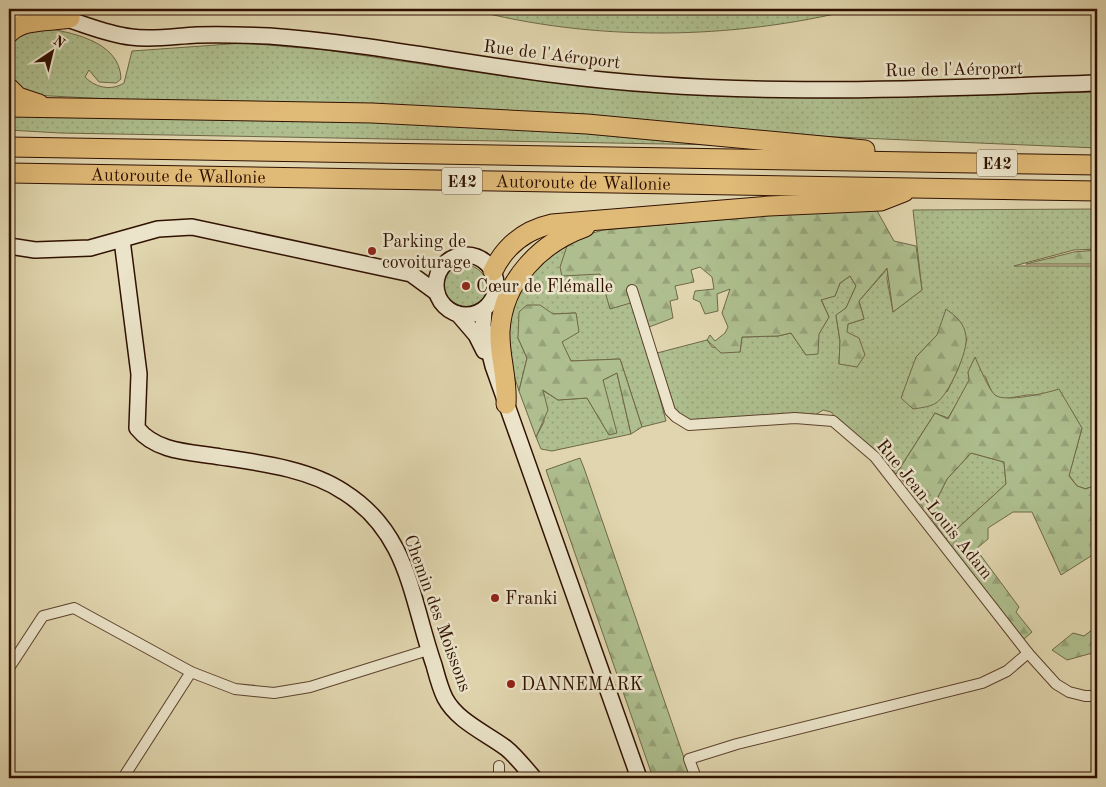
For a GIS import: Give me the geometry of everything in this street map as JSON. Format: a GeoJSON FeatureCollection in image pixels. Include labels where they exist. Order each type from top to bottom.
{"type":"FeatureCollection","features":[{"type":"Feature","properties":{"kind":"highway"},"geometry":{"type":"LineString","coordinates":[[9,33],[20,26],[34,22],[50,22],[70,18]]}},
{"type":"Feature","properties":{"kind":"highway"},"geometry":{"type":"LineString","coordinates":[[9,88],[18,97],[54,109]]}},
{"type":"Feature","properties":{"kind":"highway"},"geometry":{"type":"LineString","coordinates":[[9,107],[304,111],[587,124],[874,150],[896,161]]}},
{"type":"Feature","properties":{"kind":"highway","name":"Autoroute de Wallonie"},"geometry":{"type":"LineString","coordinates":[[9,147],[1097,165]]}},
{"type":"Feature","properties":{"kind":"highway","name":"Autoroute de Wallonie"},"geometry":{"type":"LineString","coordinates":[[9,173],[1097,192]]}},
{"type":"Feature","properties":{"kind":"highway"},"geometry":{"type":"LineString","coordinates":[[493,271],[499,259],[510,246],[536,227],[552,224],[769,206],[881,201],[915,188]]}},
{"type":"Feature","properties":{"kind":"highway"},"geometry":{"type":"LineString","coordinates":[[506,404],[508,386],[503,368],[500,331],[509,292],[533,258],[556,240],[589,225],[615,219]]}},
{"type":"Feature","properties":{"kind":"street","name":"Rue de l'Aéroport"},"geometry":{"type":"LineString","coordinates":[[9,13],[34,11],[70,18],[112,34],[132,38],[202,35],[276,37],[562,76],[715,88],[828,90],[1097,83]]}},
{"type":"Feature","properties":{"kind":"street"},"geometry":{"type":"LineString","coordinates":[[10,247],[67,250],[90,248],[158,229],[192,227],[411,274],[440,270]]}},
{"type":"Feature","properties":{"kind":"street","name":"Chemin des Moissons"},"geometry":{"type":"LineString","coordinates":[[122,240],[139,374],[137,428],[142,434],[164,447],[287,470],[315,478],[352,497],[368,509],[387,531],[400,553],[428,650],[445,698],[465,720],[508,749],[534,778]]}},
{"type":"Feature","properties":{"kind":"street"},"geometry":{"type":"LineString","coordinates":[[458,314],[471,315],[484,310],[496,292],[496,281],[493,271],[483,260],[469,255],[454,257],[440,270],[436,280],[437,293],[443,305],[458,314],[476,335],[492,366],[639,778]]}},
{"type":"Feature","properties":{"kind":"street"},"geometry":{"type":"LineString","coordinates":[[411,274],[437,293]]}},
{"type":"Feature","properties":{"kind":"street","name":"Rue Jean-Louis Adam"},"geometry":{"type":"LineString","coordinates":[[632,290],[670,411],[681,421],[689,425],[796,418],[833,421],[876,457],[1028,653],[1056,684],[1069,692],[1085,696],[1097,696]]}},
{"type":"Feature","properties":{"kind":"street"},"geometry":{"type":"LineString","coordinates":[[484,310],[483,326],[492,366]]}},
{"type":"Feature","properties":{"kind":"street"},"geometry":{"type":"LineString","coordinates":[[9,668],[43,616],[74,608],[191,672],[234,689],[274,692],[310,687],[428,650]]}},
{"type":"Feature","properties":{"kind":"street"},"geometry":{"type":"LineString","coordinates":[[696,778],[689,759],[737,744],[982,683],[1007,671],[1028,653]]}},
{"type":"Feature","properties":{"kind":"street"},"geometry":{"type":"LineString","coordinates":[[123,778],[191,672]]}},
{"type":"Feature","properties":{"kind":"street"},"geometry":{"type":"LineString","coordinates":[[499,778],[500,766]]}},
{"type":"Feature","properties":{"kind":"green space"},"geometry":{"type":"Polygon","coordinates":[[[469,9],[856,9],[760,27],[662,33],[613,32],[565,27],[516,20],[469,9]]]}},
{"type":"Feature","properties":{"kind":"green space"},"geometry":{"type":"Polygon","coordinates":[[[39,27],[78,35],[103,47],[112,55],[118,66],[121,79],[116,83],[99,82],[89,70],[85,77],[94,84],[109,88],[124,83],[132,51],[244,43],[326,50],[537,81],[720,96],[833,98],[1097,92],[1097,148],[836,137],[32,95],[14,86],[9,78],[9,40],[39,27]]]}},
{"type":"Feature","properties":{"kind":"green space"},"geometry":{"type":"Polygon","coordinates":[[[9,111],[335,115],[776,146],[60,133],[9,130],[9,111]]]}},
{"type":"Feature","properties":{"kind":"green space"},"geometry":{"type":"Polygon","coordinates":[[[876,209],[894,241],[916,246],[922,290],[893,312],[887,268],[859,301],[864,319],[848,324],[847,332],[859,338],[865,355],[857,367],[839,364],[840,341],[836,315],[846,308],[856,286],[850,276],[840,283],[835,296],[821,300],[829,317],[819,334],[818,354],[806,355],[791,333],[778,336],[742,337],[740,352],[721,353],[707,340],[710,335],[715,341],[725,333],[728,327],[722,313],[730,289],[717,294],[718,311],[705,314],[700,302],[693,299],[695,291],[714,289],[712,277],[700,267],[691,270],[694,282],[675,286],[678,299],[670,301],[673,318],[649,327],[641,300],[610,309],[600,274],[562,276],[560,267],[569,240],[603,230],[762,216],[876,209]]]}},
{"type":"Feature","properties":{"kind":"green space"},"geometry":{"type":"Polygon","coordinates":[[[1097,209],[1097,249],[1074,250],[1014,266],[1097,266],[1097,475],[1093,486],[1086,489],[1077,486],[1069,475],[1082,428],[1042,395],[1027,395],[1003,399],[993,395],[985,376],[968,372],[970,381],[948,418],[935,413],[896,474],[875,450],[841,424],[831,412],[823,410],[815,415],[690,420],[680,416],[675,409],[657,353],[707,340],[712,347],[740,352],[742,337],[778,336],[791,333],[806,355],[829,317],[821,299],[835,296],[840,283],[850,276],[856,286],[846,308],[836,316],[840,341],[839,364],[848,324],[864,319],[859,301],[888,268],[887,279],[893,312],[922,290],[913,210],[1097,209]],[[937,335],[916,357],[947,392],[958,369],[967,339],[937,335]]]}},
{"type":"Feature","properties":{"kind":"green space"},"geometry":{"type":"Polygon","coordinates":[[[569,240],[600,274],[634,302],[666,421],[642,427],[620,359],[571,361],[561,342],[576,313],[553,314],[518,338],[527,358],[519,391],[505,347],[504,319],[529,269],[569,240]]]}},
{"type":"Feature","properties":{"kind":"green space"},"geometry":{"type":"Polygon","coordinates":[[[1097,250],[1097,264],[1026,264],[1074,252],[1097,250]]]}},
{"type":"Feature","properties":{"kind":"green space"},"geometry":{"type":"Polygon","coordinates":[[[461,265],[469,265],[481,271],[487,287],[481,303],[469,309],[461,309],[449,303],[443,291],[443,283],[449,271],[461,265]]]}},
{"type":"Feature","properties":{"kind":"green space"},"geometry":{"type":"Polygon","coordinates":[[[527,305],[540,305],[553,314],[576,313],[579,332],[562,342],[571,361],[620,359],[642,427],[631,434],[617,373],[603,380],[617,433],[609,435],[587,398],[558,400],[543,390],[548,410],[536,437],[519,391],[527,358],[518,338],[519,312],[527,305]]]}},
{"type":"Feature","properties":{"kind":"green space"},"geometry":{"type":"Polygon","coordinates":[[[946,309],[964,327],[966,343],[961,362],[952,382],[941,399],[931,405],[913,409],[901,398],[916,357],[937,335],[946,309]]]}},
{"type":"Feature","properties":{"kind":"green space"},"geometry":{"type":"Polygon","coordinates":[[[975,357],[990,388],[995,395],[1000,397],[1016,398],[1059,389],[1082,428],[1069,476],[1077,486],[1086,489],[1093,486],[1097,475],[1097,542],[1091,556],[1061,575],[1032,512],[1013,512],[988,528],[988,539],[976,549],[1019,607],[1016,612],[1032,632],[1024,639],[946,539],[1006,484],[1004,462],[971,453],[947,479],[929,515],[897,473],[935,413],[948,419],[969,380],[968,372],[975,357]]]}},
{"type":"Feature","properties":{"kind":"green space"},"geometry":{"type":"Polygon","coordinates":[[[617,373],[631,434],[552,451],[541,449],[536,437],[544,422],[542,390],[558,400],[587,398],[609,435],[603,380],[617,373]]]}},
{"type":"Feature","properties":{"kind":"green space"},"geometry":{"type":"Polygon","coordinates":[[[971,453],[1004,462],[1006,484],[946,539],[929,515],[947,479],[971,453]]]}},
{"type":"Feature","properties":{"kind":"green space"},"geometry":{"type":"Polygon","coordinates":[[[580,458],[691,778],[653,778],[546,470],[580,458]]]}},
{"type":"Feature","properties":{"kind":"green space"},"geometry":{"type":"Polygon","coordinates":[[[1097,626],[1096,652],[1067,660],[1052,650],[1073,633],[1084,636],[1097,626]]]}},
{"type":"Feature","properties":{"kind":"place","name":"Parking de covoiturage"},"geometry":{"type":"Point","coordinates":[372,251]}},
{"type":"Feature","properties":{"kind":"place","name":"Cœur de Flémalle"},"geometry":{"type":"Point","coordinates":[466,286]}},
{"type":"Feature","properties":{"kind":"place","name":"Franki"},"geometry":{"type":"Point","coordinates":[495,598]}},
{"type":"Feature","properties":{"kind":"place","name":"DANNEMARK"},"geometry":{"type":"Point","coordinates":[511,684]}}]}
